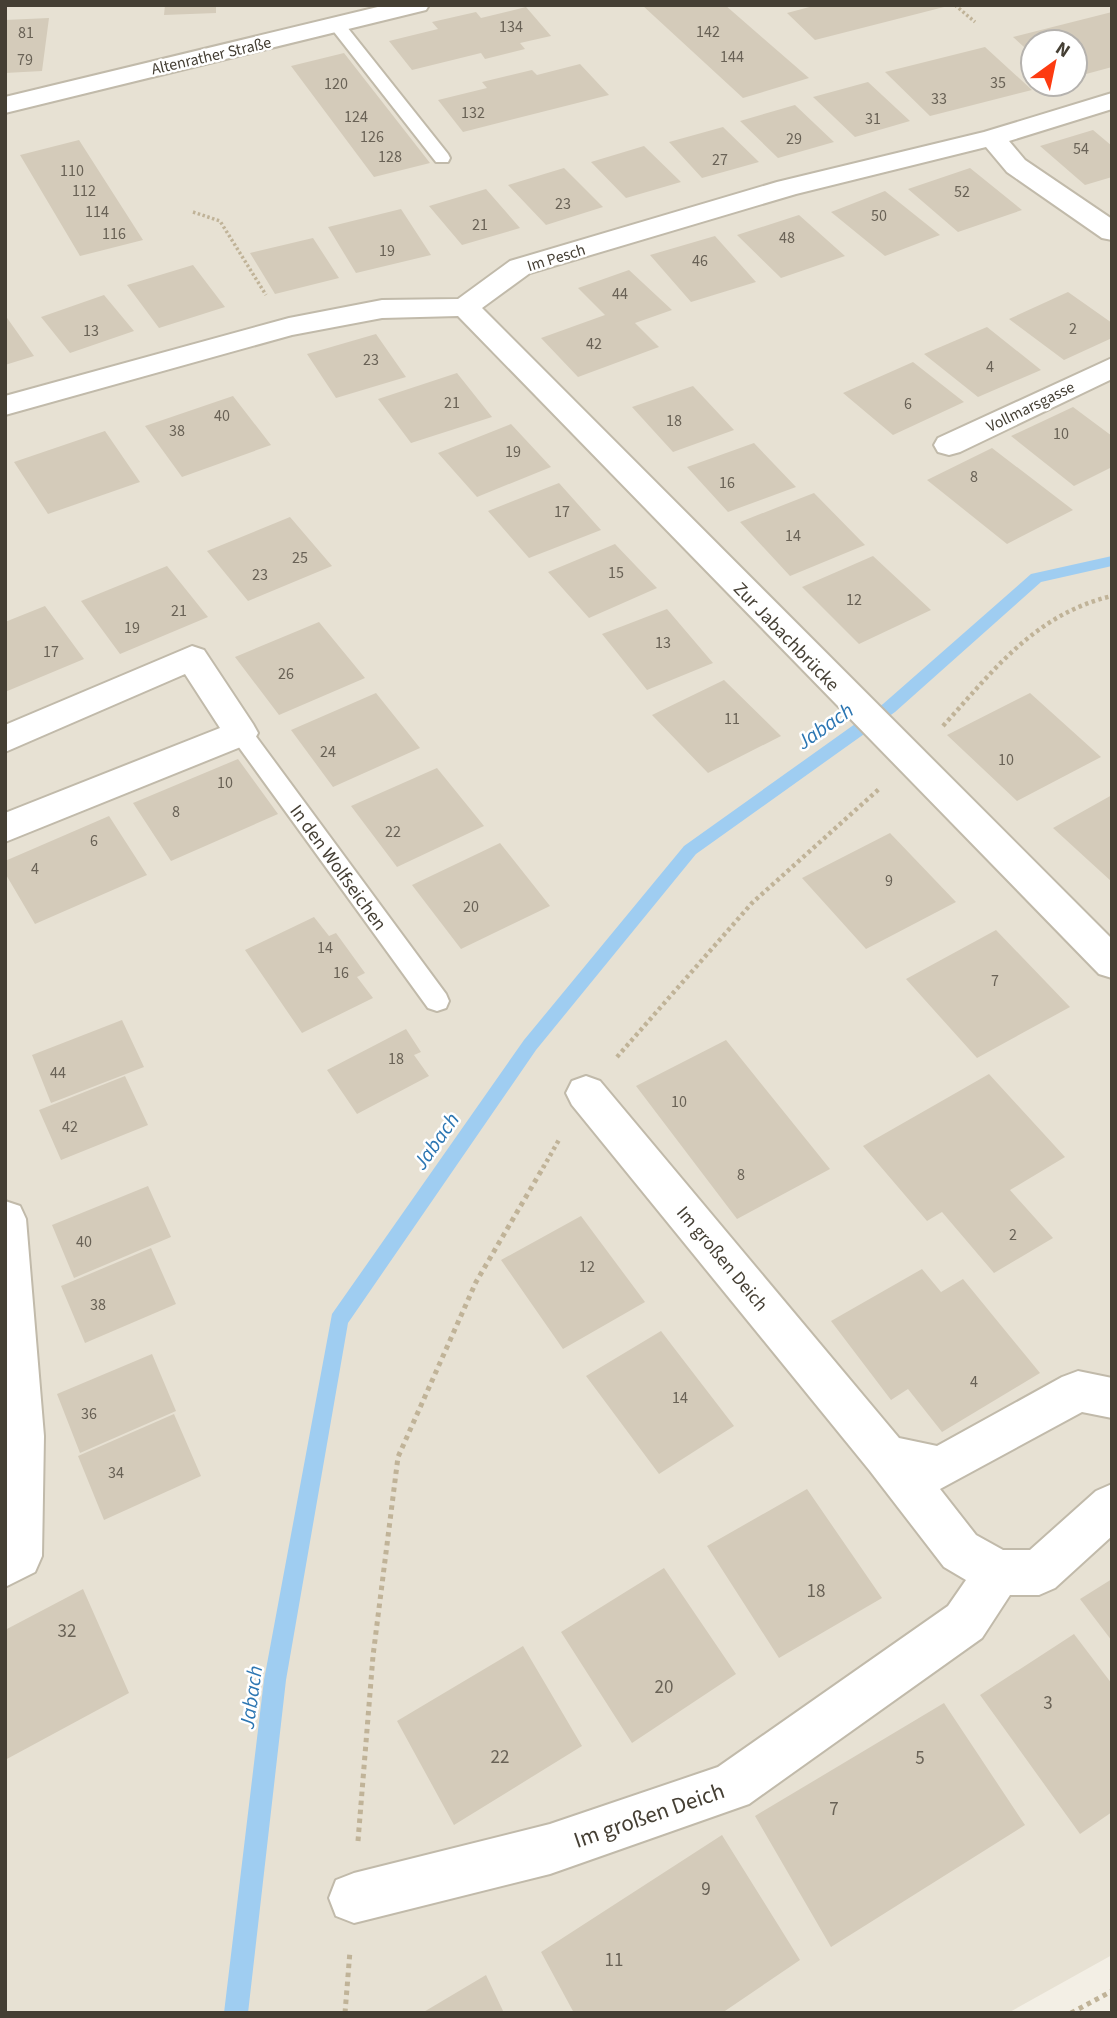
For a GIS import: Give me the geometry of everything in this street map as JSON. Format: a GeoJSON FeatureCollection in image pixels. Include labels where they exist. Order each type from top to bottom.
{"type":"FeatureCollection","features":[{"type":"Feature","properties":{"kind":"street","name":"Altenrather Straße"},"geometry":{"type":"LineString","coordinates":[[5,106],[417,5]]}},
{"type":"Feature","properties":{"kind":"street","name":"Im Pesch"},"geometry":{"type":"LineString","coordinates":[[465,307],[520,267],[787,188],[992,138],[1112,101]]}},
{"type":"Feature","properties":{"kind":"street"},"geometry":{"type":"LineString","coordinates":[[992,138],[1016,166],[1112,232]]}},
{"type":"Feature","properties":{"kind":"street"},"geometry":{"type":"LineString","coordinates":[[5,406],[289,327],[382,309],[465,307]]}},
{"type":"Feature","properties":{"kind":"street","name":"Zur Jabachbrücke"},"geometry":{"type":"LineString","coordinates":[[465,307],[837,688],[1112,963]]}},
{"type":"Feature","properties":{"kind":"street","name":"Vollmarsgasse"},"geometry":{"type":"LineString","coordinates":[[949,445],[1112,368]]}},
{"type":"Feature","properties":{"kind":"street","name":"In den Wolfseichen"},"geometry":{"type":"LineString","coordinates":[[5,739],[192,658],[242,733]]}},
{"type":"Feature","properties":{"kind":"street"},"geometry":{"type":"LineString","coordinates":[[5,828],[242,733]]}},
{"type":"Feature","properties":{"kind":"street","name":"Im großen Deich"},"geometry":{"type":"LineString","coordinates":[[354,1898],[550,1849],[732,1787],[965,1622],[998,1573],[960,1551],[886,1456],[586,1093]]}},
{"type":"Feature","properties":{"kind":"street"},"geometry":{"type":"LineString","coordinates":[[5,1219],[19,1556],[5,1565]]}},
{"type":"Feature","properties":{"kind":"street"},"geometry":{"type":"LineString","coordinates":[[886,1456],[940,1468],[1078,1391],[1112,1398]]}},
{"type":"Feature","properties":{"kind":"street"},"geometry":{"type":"LineString","coordinates":[[998,1573],[1039,1572],[1112,1506]]}},
{"type":"Feature","properties":{"kind":"lane"},"geometry":{"type":"LineString","coordinates":[[337,25],[442,158]]}},
{"type":"Feature","properties":{"kind":"lane","name":"In den Wolfseichen"},"geometry":{"type":"LineString","coordinates":[[242,733],[437,1002]]}},
{"type":"Feature","properties":{"kind":"path"},"geometry":{"type":"LineString","coordinates":[[955,5],[975,22]]}},
{"type":"Feature","properties":{"kind":"path"},"geometry":{"type":"LineString","coordinates":[[193,212],[220,221],[289,327]]}},
{"type":"Feature","properties":{"kind":"path"},"geometry":{"type":"LineString","coordinates":[[345,2013],[373,1656],[398,1457],[476,1282],[586,1093],[752,903],[1037,627],[1095,598],[1112,596]]}},
{"type":"Feature","properties":{"kind":"path"},"geometry":{"type":"LineString","coordinates":[[1071,2013],[1112,1991]]}},
{"type":"Feature","properties":{"kind":"shaded area"},"geometry":{"type":"Polygon","coordinates":[[[5,5],[1112,5],[1112,1955],[1008,2013],[5,2013],[5,5]]]}},
{"type":"Feature","properties":{"kind":"building"},"geometry":{"type":"Polygon","coordinates":[[[165,5],[216,5],[216,13],[164,15],[165,5]]]}},
{"type":"Feature","properties":{"kind":"building"},"geometry":{"type":"Polygon","coordinates":[[[642,5],[725,5],[809,78],[743,98],[642,5]]]}},
{"type":"Feature","properties":{"kind":"building"},"geometry":{"type":"Polygon","coordinates":[[[817,5],[948,6],[815,40],[787,13],[817,5]]]}},
{"type":"Feature","properties":{"kind":"building"},"geometry":{"type":"Polygon","coordinates":[[[526,7],[551,36],[520,43],[525,49],[485,59],[481,53],[412,70],[389,41],[438,29],[432,22],[476,12],[481,18],[526,7]]]}},
{"type":"Feature","properties":{"kind":"building"},"geometry":{"type":"Polygon","coordinates":[[[1112,12],[1112,67],[1089,73],[1089,28],[1049,28],[1112,12]]]}},
{"type":"Feature","properties":{"kind":"building"},"geometry":{"type":"Polygon","coordinates":[[[49,18],[42,71],[5,73],[5,20],[49,18]]]}},
{"type":"Feature","properties":{"kind":"building"},"geometry":{"type":"Polygon","coordinates":[[[985,47],[1019,78],[1019,93],[930,116],[885,72],[985,47]]]}},
{"type":"Feature","properties":{"kind":"building"},"geometry":{"type":"Polygon","coordinates":[[[344,53],[430,163],[374,177],[291,66],[344,53]]]}},
{"type":"Feature","properties":{"kind":"building"},"geometry":{"type":"Polygon","coordinates":[[[580,64],[609,95],[463,132],[438,100],[487,88],[482,82],[532,70],[537,75],[580,64]]]}},
{"type":"Feature","properties":{"kind":"building"},"geometry":{"type":"Polygon","coordinates":[[[868,82],[910,121],[855,137],[813,97],[868,82]]]}},
{"type":"Feature","properties":{"kind":"building"},"geometry":{"type":"Polygon","coordinates":[[[795,105],[834,142],[778,158],[740,121],[795,105]]]}},
{"type":"Feature","properties":{"kind":"building"},"geometry":{"type":"Polygon","coordinates":[[[723,127],[759,162],[702,178],[669,142],[723,127]]]}},
{"type":"Feature","properties":{"kind":"building"},"geometry":{"type":"Polygon","coordinates":[[[1093,130],[1112,146],[1112,177],[1085,185],[1040,146],[1093,130]]]}},
{"type":"Feature","properties":{"kind":"building"},"geometry":{"type":"Polygon","coordinates":[[[79,140],[143,240],[80,256],[20,155],[79,140]]]}},
{"type":"Feature","properties":{"kind":"building"},"geometry":{"type":"Polygon","coordinates":[[[644,146],[681,182],[626,198],[591,162],[644,146]]]}},
{"type":"Feature","properties":{"kind":"building"},"geometry":{"type":"Polygon","coordinates":[[[564,168],[603,207],[546,225],[508,185],[564,168]]]}},
{"type":"Feature","properties":{"kind":"building"},"geometry":{"type":"Polygon","coordinates":[[[970,168],[1022,210],[958,232],[908,189],[970,168]]]}},
{"type":"Feature","properties":{"kind":"building"},"geometry":{"type":"Polygon","coordinates":[[[486,189],[520,228],[462,245],[429,206],[486,189]]]}},
{"type":"Feature","properties":{"kind":"building"},"geometry":{"type":"Polygon","coordinates":[[[885,191],[940,235],[885,256],[831,212],[885,191]]]}},
{"type":"Feature","properties":{"kind":"building"},"geometry":{"type":"Polygon","coordinates":[[[401,209],[431,255],[356,273],[328,227],[401,209]]]}},
{"type":"Feature","properties":{"kind":"building"},"geometry":{"type":"Polygon","coordinates":[[[799,215],[845,256],[781,278],[737,235],[799,215]]]}},
{"type":"Feature","properties":{"kind":"building"},"geometry":{"type":"Polygon","coordinates":[[[715,236],[756,282],[691,302],[650,255],[715,236]]]}},
{"type":"Feature","properties":{"kind":"building"},"geometry":{"type":"Polygon","coordinates":[[[313,238],[339,278],[275,294],[250,253],[313,238]]]}},
{"type":"Feature","properties":{"kind":"building"},"geometry":{"type":"Polygon","coordinates":[[[193,265],[225,307],[159,328],[127,285],[193,265]]]}},
{"type":"Feature","properties":{"kind":"building"},"geometry":{"type":"Polygon","coordinates":[[[629,270],[672,310],[635,323],[659,347],[578,377],[541,338],[605,315],[578,288],[629,270]]]}},
{"type":"Feature","properties":{"kind":"building"},"geometry":{"type":"Polygon","coordinates":[[[1068,292],[1112,323],[1112,338],[1064,360],[1009,319],[1068,292]]]}},
{"type":"Feature","properties":{"kind":"building"},"geometry":{"type":"Polygon","coordinates":[[[104,295],[134,331],[70,353],[41,317],[104,295]]]}},
{"type":"Feature","properties":{"kind":"building"},"geometry":{"type":"Polygon","coordinates":[[[5,315],[34,356],[5,365],[5,315]]]}},
{"type":"Feature","properties":{"kind":"building"},"geometry":{"type":"Polygon","coordinates":[[[987,327],[1041,370],[978,397],[924,354],[987,327]]]}},
{"type":"Feature","properties":{"kind":"building"},"geometry":{"type":"Polygon","coordinates":[[[376,334],[406,377],[336,398],[307,354],[376,334]]]}},
{"type":"Feature","properties":{"kind":"building"},"geometry":{"type":"Polygon","coordinates":[[[913,362],[964,402],[893,435],[843,393],[913,362]]]}},
{"type":"Feature","properties":{"kind":"building"},"geometry":{"type":"Polygon","coordinates":[[[457,373],[492,417],[411,443],[378,399],[457,373]]]}},
{"type":"Feature","properties":{"kind":"building"},"geometry":{"type":"Polygon","coordinates":[[[693,386],[734,430],[673,452],[632,407],[693,386]]]}},
{"type":"Feature","properties":{"kind":"building"},"geometry":{"type":"Polygon","coordinates":[[[233,396],[271,445],[182,477],[145,426],[233,396]]]}},
{"type":"Feature","properties":{"kind":"building"},"geometry":{"type":"Polygon","coordinates":[[[1073,407],[1112,436],[1112,467],[1074,486],[1011,436],[1073,407]]]}},
{"type":"Feature","properties":{"kind":"building"},"geometry":{"type":"Polygon","coordinates":[[[511,424],[551,467],[477,497],[438,453],[511,424]]]}},
{"type":"Feature","properties":{"kind":"building"},"geometry":{"type":"Polygon","coordinates":[[[105,431],[140,482],[48,514],[14,462],[105,431]]]}},
{"type":"Feature","properties":{"kind":"building"},"geometry":{"type":"Polygon","coordinates":[[[754,443],[796,487],[728,512],[687,467],[754,443]]]}},
{"type":"Feature","properties":{"kind":"building"},"geometry":{"type":"Polygon","coordinates":[[[992,448],[1073,510],[1007,544],[927,480],[992,448]]]}},
{"type":"Feature","properties":{"kind":"building"},"geometry":{"type":"Polygon","coordinates":[[[559,483],[601,530],[529,558],[488,511],[559,483]]]}},
{"type":"Feature","properties":{"kind":"building"},"geometry":{"type":"Polygon","coordinates":[[[814,493],[865,545],[790,576],[740,522],[814,493]]]}},
{"type":"Feature","properties":{"kind":"building"},"geometry":{"type":"Polygon","coordinates":[[[290,517],[332,566],[248,601],[207,551],[290,517]]]}},
{"type":"Feature","properties":{"kind":"building"},"geometry":{"type":"Polygon","coordinates":[[[615,544],[657,588],[589,618],[548,572],[615,544]]]}},
{"type":"Feature","properties":{"kind":"building"},"geometry":{"type":"Polygon","coordinates":[[[873,556],[931,610],[859,644],[802,587],[873,556]]]}},
{"type":"Feature","properties":{"kind":"building"},"geometry":{"type":"Polygon","coordinates":[[[167,566],[208,617],[120,654],[81,601],[167,566]]]}},
{"type":"Feature","properties":{"kind":"building"},"geometry":{"type":"Polygon","coordinates":[[[45,606],[84,659],[5,692],[5,622],[45,606]]]}},
{"type":"Feature","properties":{"kind":"building"},"geometry":{"type":"Polygon","coordinates":[[[667,609],[713,663],[647,690],[602,634],[667,609]]]}},
{"type":"Feature","properties":{"kind":"building"},"geometry":{"type":"Polygon","coordinates":[[[319,622],[365,678],[279,715],[235,657],[319,622]]]}},
{"type":"Feature","properties":{"kind":"building"},"geometry":{"type":"Polygon","coordinates":[[[724,680],[781,736],[708,773],[652,715],[724,680]]]}},
{"type":"Feature","properties":{"kind":"building"},"geometry":{"type":"Polygon","coordinates":[[[376,693],[420,748],[333,787],[291,730],[376,693]]]}},
{"type":"Feature","properties":{"kind":"building"},"geometry":{"type":"Polygon","coordinates":[[[1030,693],[1101,757],[1017,801],[947,735],[1030,693]]]}},
{"type":"Feature","properties":{"kind":"building"},"geometry":{"type":"Polygon","coordinates":[[[238,759],[278,814],[171,861],[133,803],[238,759]]]}},
{"type":"Feature","properties":{"kind":"building"},"geometry":{"type":"Polygon","coordinates":[[[437,768],[484,826],[397,867],[351,806],[437,768]]]}},
{"type":"Feature","properties":{"kind":"building"},"geometry":{"type":"Polygon","coordinates":[[[1112,795],[1112,882],[1053,828],[1112,795]]]}},
{"type":"Feature","properties":{"kind":"building"},"geometry":{"type":"Polygon","coordinates":[[[109,816],[147,875],[35,924],[5,873],[5,861],[109,816]]]}},
{"type":"Feature","properties":{"kind":"building"},"geometry":{"type":"Polygon","coordinates":[[[890,833],[956,902],[866,949],[802,878],[890,833]]]}},
{"type":"Feature","properties":{"kind":"building"},"geometry":{"type":"Polygon","coordinates":[[[500,843],[550,906],[461,949],[412,885],[500,843]]]}},
{"type":"Feature","properties":{"kind":"building"},"geometry":{"type":"Polygon","coordinates":[[[314,917],[329,936],[336,933],[365,973],[357,977],[373,998],[302,1033],[245,950],[314,917]]]}},
{"type":"Feature","properties":{"kind":"building"},"geometry":{"type":"Polygon","coordinates":[[[996,930],[1070,1007],[977,1058],[906,979],[996,930]]]}},
{"type":"Feature","properties":{"kind":"building"},"geometry":{"type":"Polygon","coordinates":[[[122,1020],[144,1067],[51,1103],[32,1055],[122,1020]]]}},
{"type":"Feature","properties":{"kind":"building"},"geometry":{"type":"Polygon","coordinates":[[[406,1029],[421,1052],[414,1055],[429,1076],[357,1114],[327,1070],[406,1029]]]}},
{"type":"Feature","properties":{"kind":"building"},"geometry":{"type":"Polygon","coordinates":[[[726,1040],[830,1169],[737,1219],[636,1086],[726,1040]]]}},
{"type":"Feature","properties":{"kind":"building"},"geometry":{"type":"Polygon","coordinates":[[[989,1074],[1065,1157],[1010,1190],[1053,1238],[994,1273],[942,1212],[927,1221],[863,1146],[989,1074]]]}},
{"type":"Feature","properties":{"kind":"building"},"geometry":{"type":"Polygon","coordinates":[[[125,1076],[148,1125],[61,1160],[39,1110],[125,1076]]]}},
{"type":"Feature","properties":{"kind":"building"},"geometry":{"type":"Polygon","coordinates":[[[148,1186],[171,1237],[74,1278],[52,1225],[148,1186]]]}},
{"type":"Feature","properties":{"kind":"building"},"geometry":{"type":"Polygon","coordinates":[[[581,1216],[645,1302],[563,1349],[501,1260],[581,1216]]]}},
{"type":"Feature","properties":{"kind":"building"},"geometry":{"type":"Polygon","coordinates":[[[151,1248],[176,1304],[85,1343],[61,1286],[151,1248]]]}},
{"type":"Feature","properties":{"kind":"building"},"geometry":{"type":"Polygon","coordinates":[[[922,1269],[941,1292],[963,1279],[1040,1373],[942,1432],[908,1389],[891,1400],[831,1321],[922,1269]]]}},
{"type":"Feature","properties":{"kind":"building"},"geometry":{"type":"Polygon","coordinates":[[[661,1331],[734,1426],[659,1474],[586,1376],[661,1331]]]}},
{"type":"Feature","properties":{"kind":"building"},"geometry":{"type":"Polygon","coordinates":[[[152,1354],[176,1411],[80,1453],[57,1394],[152,1354]]]}},
{"type":"Feature","properties":{"kind":"building"},"geometry":{"type":"Polygon","coordinates":[[[174,1414],[201,1476],[104,1520],[78,1456],[174,1414]]]}},
{"type":"Feature","properties":{"kind":"building"},"geometry":{"type":"Polygon","coordinates":[[[807,1489],[882,1598],[779,1658],[707,1546],[807,1489]]]}},
{"type":"Feature","properties":{"kind":"building"},"geometry":{"type":"Polygon","coordinates":[[[664,1568],[736,1674],[632,1743],[561,1632],[664,1568]]]}},
{"type":"Feature","properties":{"kind":"building"},"geometry":{"type":"Polygon","coordinates":[[[1112,1579],[1112,1641],[1080,1599],[1112,1579]]]}},
{"type":"Feature","properties":{"kind":"building"},"geometry":{"type":"Polygon","coordinates":[[[83,1589],[129,1693],[5,1760],[5,1630],[83,1589]]]}},
{"type":"Feature","properties":{"kind":"building"},"geometry":{"type":"Polygon","coordinates":[[[1074,1634],[1112,1684],[1112,1812],[1080,1834],[980,1695],[1074,1634]]]}},
{"type":"Feature","properties":{"kind":"building"},"geometry":{"type":"Polygon","coordinates":[[[523,1646],[582,1746],[454,1825],[397,1721],[523,1646]]]}},
{"type":"Feature","properties":{"kind":"building"},"geometry":{"type":"Polygon","coordinates":[[[944,1703],[1025,1825],[831,1947],[755,1816],[944,1703]]]}},
{"type":"Feature","properties":{"kind":"building"},"geometry":{"type":"Polygon","coordinates":[[[722,1835],[800,1960],[722,2013],[574,2013],[541,1952],[722,1835]]]}},
{"type":"Feature","properties":{"kind":"building"},"geometry":{"type":"Polygon","coordinates":[[[486,1975],[504,2013],[422,2013],[486,1975]]]}},
{"type":"Feature","properties":{"kind":"waterway","name":"Jabach"},"geometry":{"type":"LineString","coordinates":[[236,2013],[275,1680],[339,1320],[530,1045],[690,850],[889,708],[1036,578],[1112,561]]}}]}
